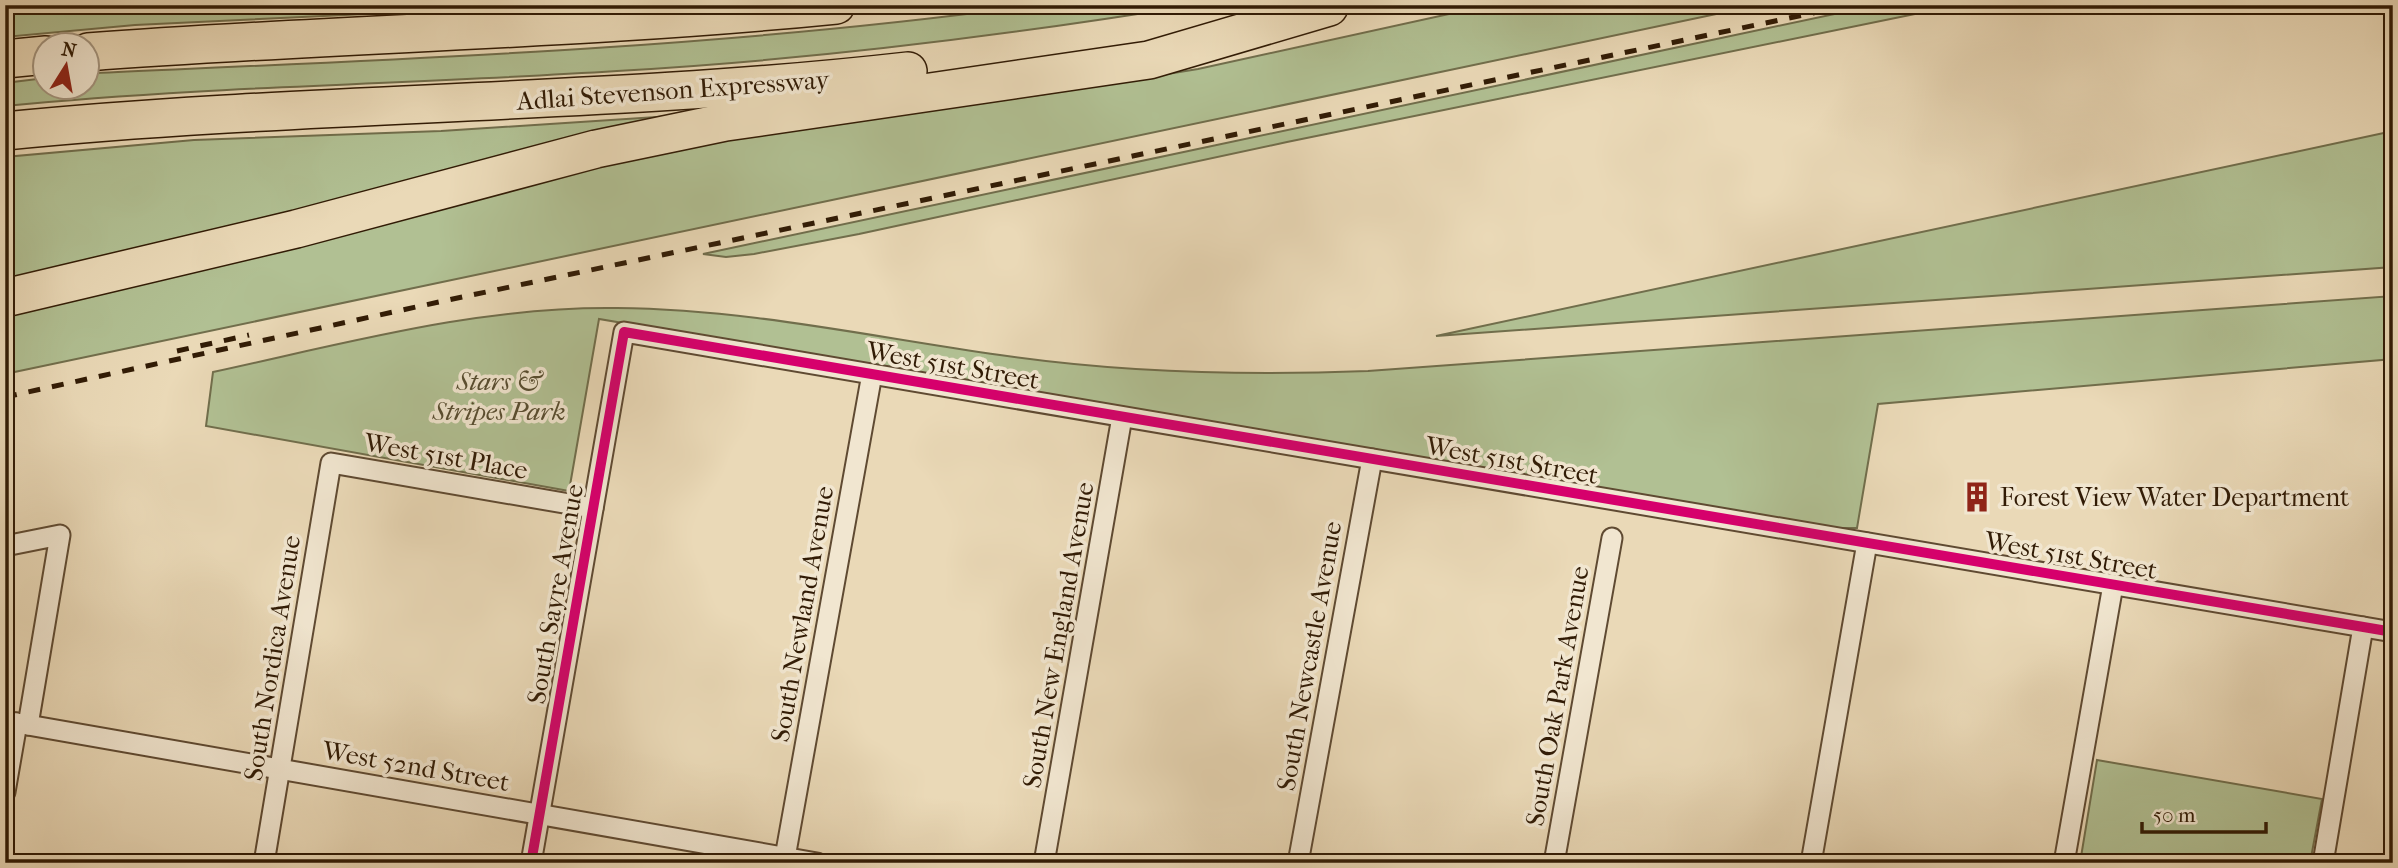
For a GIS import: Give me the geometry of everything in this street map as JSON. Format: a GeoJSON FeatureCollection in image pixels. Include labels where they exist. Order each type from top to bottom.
{"type":"FeatureCollection","features":[{"type":"Feature","properties":{"kind":"highway"},"geometry":{"type":"LineString","coordinates":[[102,51],[693,20],[836,5]]}},
{"type":"Feature","properties":{"kind":"highway"},"geometry":{"type":"LineString","coordinates":[[5,298],[296,229],[596,149],[726,122],[1149,60],[1332,6]]}},
{"type":"Feature","properties":{"kind":"highway","name":"Adlai Stevenson Expressway"},"geometry":{"type":"LineString","coordinates":[[5,131],[181,117],[637,95],[821,80],[994,61],[1332,6]]}},
{"type":"Feature","properties":{"kind":"highway"},"geometry":{"type":"LineString","coordinates":[[5,59],[32,56]]}},
{"type":"Feature","properties":{"kind":"street","name":"West 51st Street"},"geometry":{"type":"LineString","coordinates":[[624,332],[2393,632]]}},
{"type":"Feature","properties":{"kind":"street","name":"South Sayre Avenue"},"geometry":{"type":"LineString","coordinates":[[531,863],[624,332]]}},
{"type":"Feature","properties":{"kind":"street","name":"South Newland Avenue"},"geometry":{"type":"LineString","coordinates":[[784,860],[872,374]]}},
{"type":"Feature","properties":{"kind":"street","name":"South New England Avenue"},"geometry":{"type":"LineString","coordinates":[[1044,863],[1122,417]]}},
{"type":"Feature","properties":{"kind":"street","name":"South Newcastle Avenue"},"geometry":{"type":"LineString","coordinates":[[1297,863],[1372,459]]}},
{"type":"Feature","properties":{"kind":"street","name":"West 51st Place"},"geometry":{"type":"LineString","coordinates":[[331,463],[593,509]]}},
{"type":"Feature","properties":{"kind":"street","name":"South Nordica Avenue"},"geometry":{"type":"LineString","coordinates":[[264,863],[331,463]]}},
{"type":"Feature","properties":{"kind":"street"},"geometry":{"type":"LineString","coordinates":[[5,546],[60,535],[17,723],[5,792]]}},
{"type":"Feature","properties":{"kind":"street","name":"South Oak Park Avenue"},"geometry":{"type":"LineString","coordinates":[[1554,863],[1612,538]]}},
{"type":"Feature","properties":{"kind":"street"},"geometry":{"type":"LineString","coordinates":[[1811,863],[1867,543]]}},
{"type":"Feature","properties":{"kind":"street"},"geometry":{"type":"LineString","coordinates":[[2064,863],[2113,584]]}},
{"type":"Feature","properties":{"kind":"street"},"geometry":{"type":"LineString","coordinates":[[2323,863],[2363,627]]}},
{"type":"Feature","properties":{"kind":"street","name":"West 52nd Street"},"geometry":{"type":"LineString","coordinates":[[17,723],[540,814],[784,860],[817,863]]}},
{"type":"Feature","properties":{"kind":"green space"},"geometry":{"type":"Polygon","coordinates":[[[5,5],[557,5],[135,25],[32,32],[32,35],[5,37],[5,5]]]}},
{"type":"Feature","properties":{"kind":"green space"},"geometry":{"type":"Polygon","coordinates":[[[1037,5],[1195,5],[979,37],[762,60],[540,75],[102,98],[102,73],[566,50],[920,20],[1037,5]]]}},
{"type":"Feature","properties":{"kind":"green space"},"geometry":{"type":"Polygon","coordinates":[[[1490,5],[1759,5],[5,374],[5,316],[182,273],[606,160],[866,116],[1039,95],[1198,69],[1490,5]]]}},
{"type":"Feature","properties":{"kind":"green space"},"geometry":{"type":"Polygon","coordinates":[[[1877,5],[1959,5],[1287,142],[859,234],[754,254],[726,257],[703,254],[1877,5]]]}},
{"type":"Feature","properties":{"kind":"green space"},"geometry":{"type":"Polygon","coordinates":[[[32,80],[32,102],[49,102],[5,106],[5,83],[32,80]]]}},
{"type":"Feature","properties":{"kind":"green space"},"geometry":{"type":"Polygon","coordinates":[[[672,116],[362,196],[5,280],[5,157],[194,140],[441,131],[672,116]]]}},
{"type":"Feature","properties":{"kind":"green space"},"geometry":{"type":"Polygon","coordinates":[[[2393,131],[2393,267],[1436,336],[2393,131]]]}},
{"type":"Feature","properties":{"kind":"green space","name":"Stars & Stripes Park"},"geometry":{"type":"Polygon","coordinates":[[[2393,296],[2393,359],[1878,404],[1857,528],[1827,528],[599,319],[569,491],[206,426],[213,372],[414,328],[515,313],[566,309],[617,308],[714,313],[1092,366],[1184,372],[1275,373],[1368,371],[2393,296]]]}},
{"type":"Feature","properties":{"kind":"green space"},"geometry":{"type":"Polygon","coordinates":[[[2097,760],[2322,799],[2310,863],[2080,863],[2097,760]]]}},
{"type":"Feature","properties":{"kind":"railway"},"geometry":{"type":"LineString","coordinates":[[5,397],[448,300],[1851,5]]}},
{"type":"Feature","properties":{"kind":"railway"},"geometry":{"type":"LineString","coordinates":[[177,351],[249,335]]}},
{"type":"Feature","properties":{"kind":"cycle path"},"geometry":{"type":"LineString","coordinates":[[531,863],[624,332],[2393,632]]}},
{"type":"Feature","properties":{"kind":"place","name":"Forest View Water Department"},"geometry":{"type":"Point","coordinates":[1977,497]}}]}
